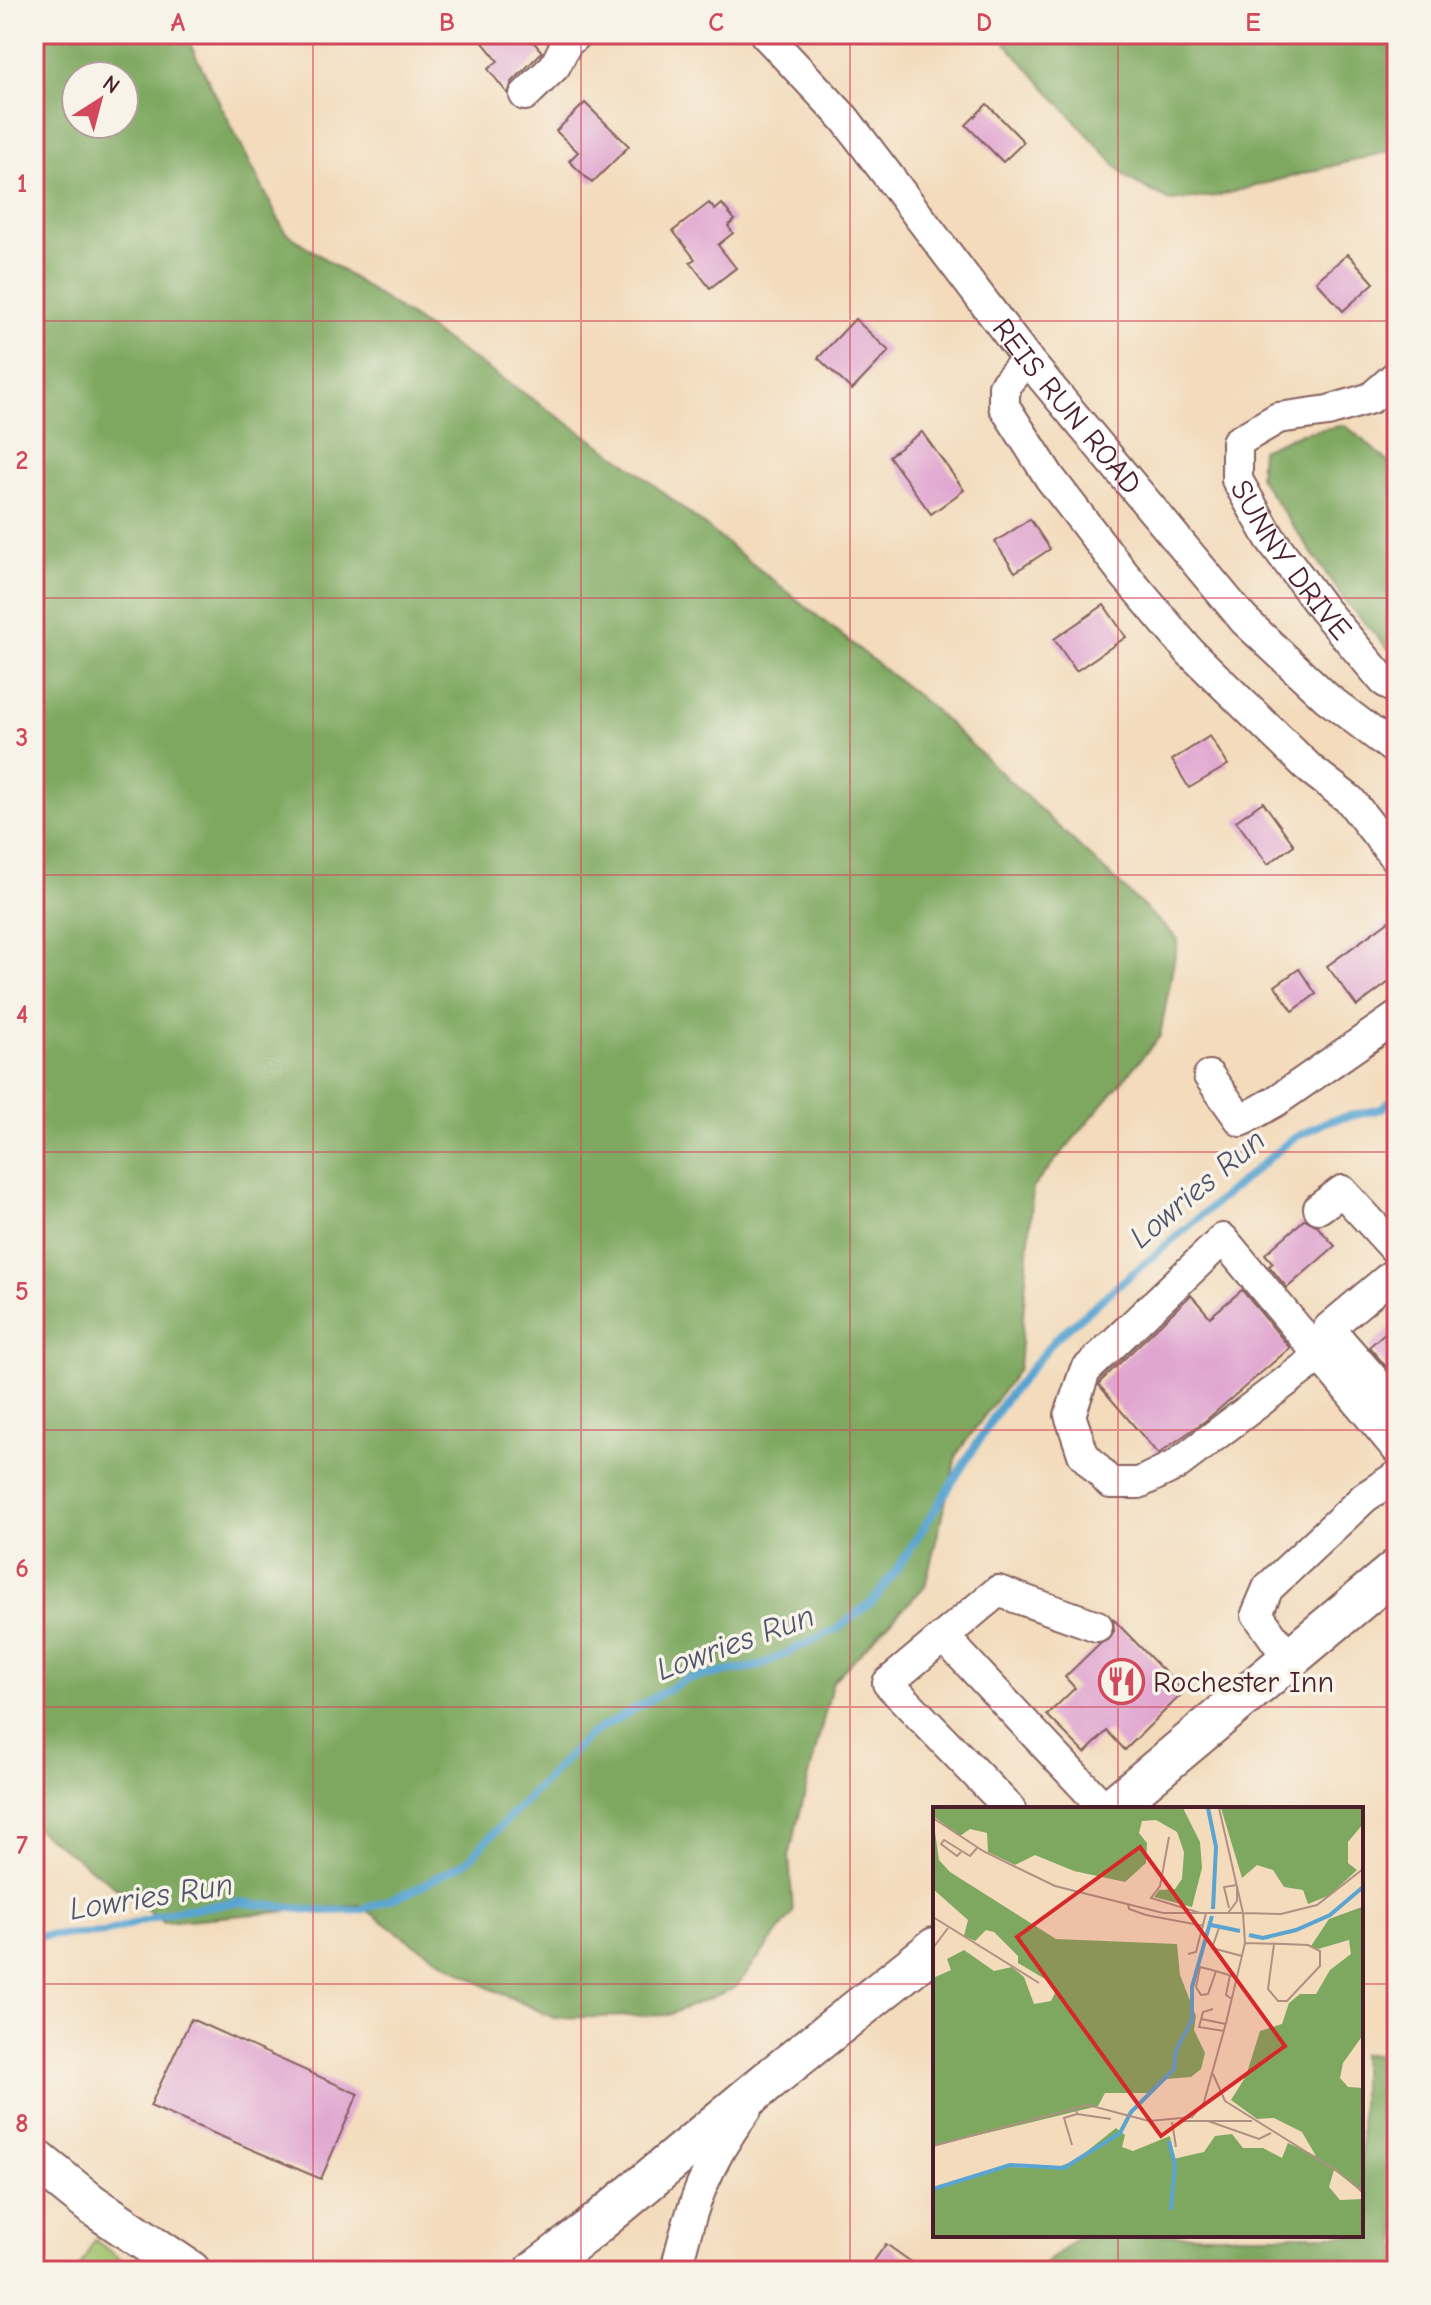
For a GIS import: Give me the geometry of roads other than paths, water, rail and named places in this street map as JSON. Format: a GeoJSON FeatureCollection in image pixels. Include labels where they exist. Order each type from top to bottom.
{"type":"FeatureCollection","features":[{"type":"Feature","properties":{"kind":"main road"},"geometry":{"type":"LineString","coordinates":[[1110,1807],[1397,1569]]}},
{"type":"Feature","properties":{"kind":"main road"},"geometry":{"type":"LineString","coordinates":[[535,2271],[933,1950]]}},
{"type":"Feature","properties":{"kind":"main road"},"geometry":{"type":"LineString","coordinates":[[34,2158],[169,2265]]}},
{"type":"Feature","properties":{"kind":"street"},"geometry":{"type":"LineString","coordinates":[[525,95],[555,66],[566,44],[576,34]]}},
{"type":"Feature","properties":{"kind":"street","name":"REIS RUN ROAD"},"geometry":{"type":"LineString","coordinates":[[765,34],[845,119],[1027,359],[1244,620],[1327,698],[1397,751]]}},
{"type":"Feature","properties":{"kind":"street"},"geometry":{"type":"LineString","coordinates":[[1027,359],[1004,386],[1004,406],[1050,478],[1124,574],[1190,652],[1310,769],[1350,800],[1397,860]]}},
{"type":"Feature","properties":{"kind":"street","name":"SUNNY DRIVE"},"geometry":{"type":"LineString","coordinates":[[1397,375],[1371,398],[1328,411],[1278,418],[1237,442],[1237,480],[1270,538],[1323,609],[1384,681],[1397,690]]}},
{"type":"Feature","properties":{"kind":"street"},"geometry":{"type":"LineString","coordinates":[[1209,1076],[1241,1121],[1276,1101],[1397,1017]]}},
{"type":"Feature","properties":{"kind":"street"},"geometry":{"type":"LineString","coordinates":[[1319,1208],[1342,1191],[1397,1251]]}},
{"type":"Feature","properties":{"kind":"street"},"geometry":{"type":"LineString","coordinates":[[1321,1355],[1176,1465],[1139,1483],[1110,1483],[1083,1454],[1070,1415],[1085,1371],[1223,1239],[1321,1355],[1397,1449]]}},
{"type":"Feature","properties":{"kind":"street"},"geometry":{"type":"LineString","coordinates":[[1397,1271],[1329,1328],[1397,1406]]}},
{"type":"Feature","properties":{"kind":"street"},"geometry":{"type":"LineString","coordinates":[[1289,1659],[1257,1614],[1268,1588],[1365,1497],[1397,1476]]}},
{"type":"Feature","properties":{"kind":"street"},"geometry":{"type":"LineString","coordinates":[[1008,1807],[888,1683],[998,1591],[1097,1626]]}},
{"type":"Feature","properties":{"kind":"street"},"geometry":{"type":"LineString","coordinates":[[944,1637],[1106,1807]]}},
{"type":"Feature","properties":{"kind":"street"},"geometry":{"type":"LineString","coordinates":[[676,2271],[687,2221],[704,2177],[735,2125],[769,2080]]}},
{"type":"Feature","properties":{"kind":"waterway","name":"Lowries Run"},"geometry":{"type":"LineString","coordinates":[[34,1936],[103,1933],[174,1911],[237,1902],[320,1911],[361,1910],[410,1892],[466,1862],[589,1735],[686,1679],[759,1666],[837,1629],[874,1600],[1004,1401],[1056,1338],[1292,1139],[1328,1121],[1381,1109],[1397,1096]]}},
{"type":"Feature","properties":{"kind":"place","name":"Rochester Inn"},"geometry":{"type":"Point","coordinates":[1122,1682]}}]}
